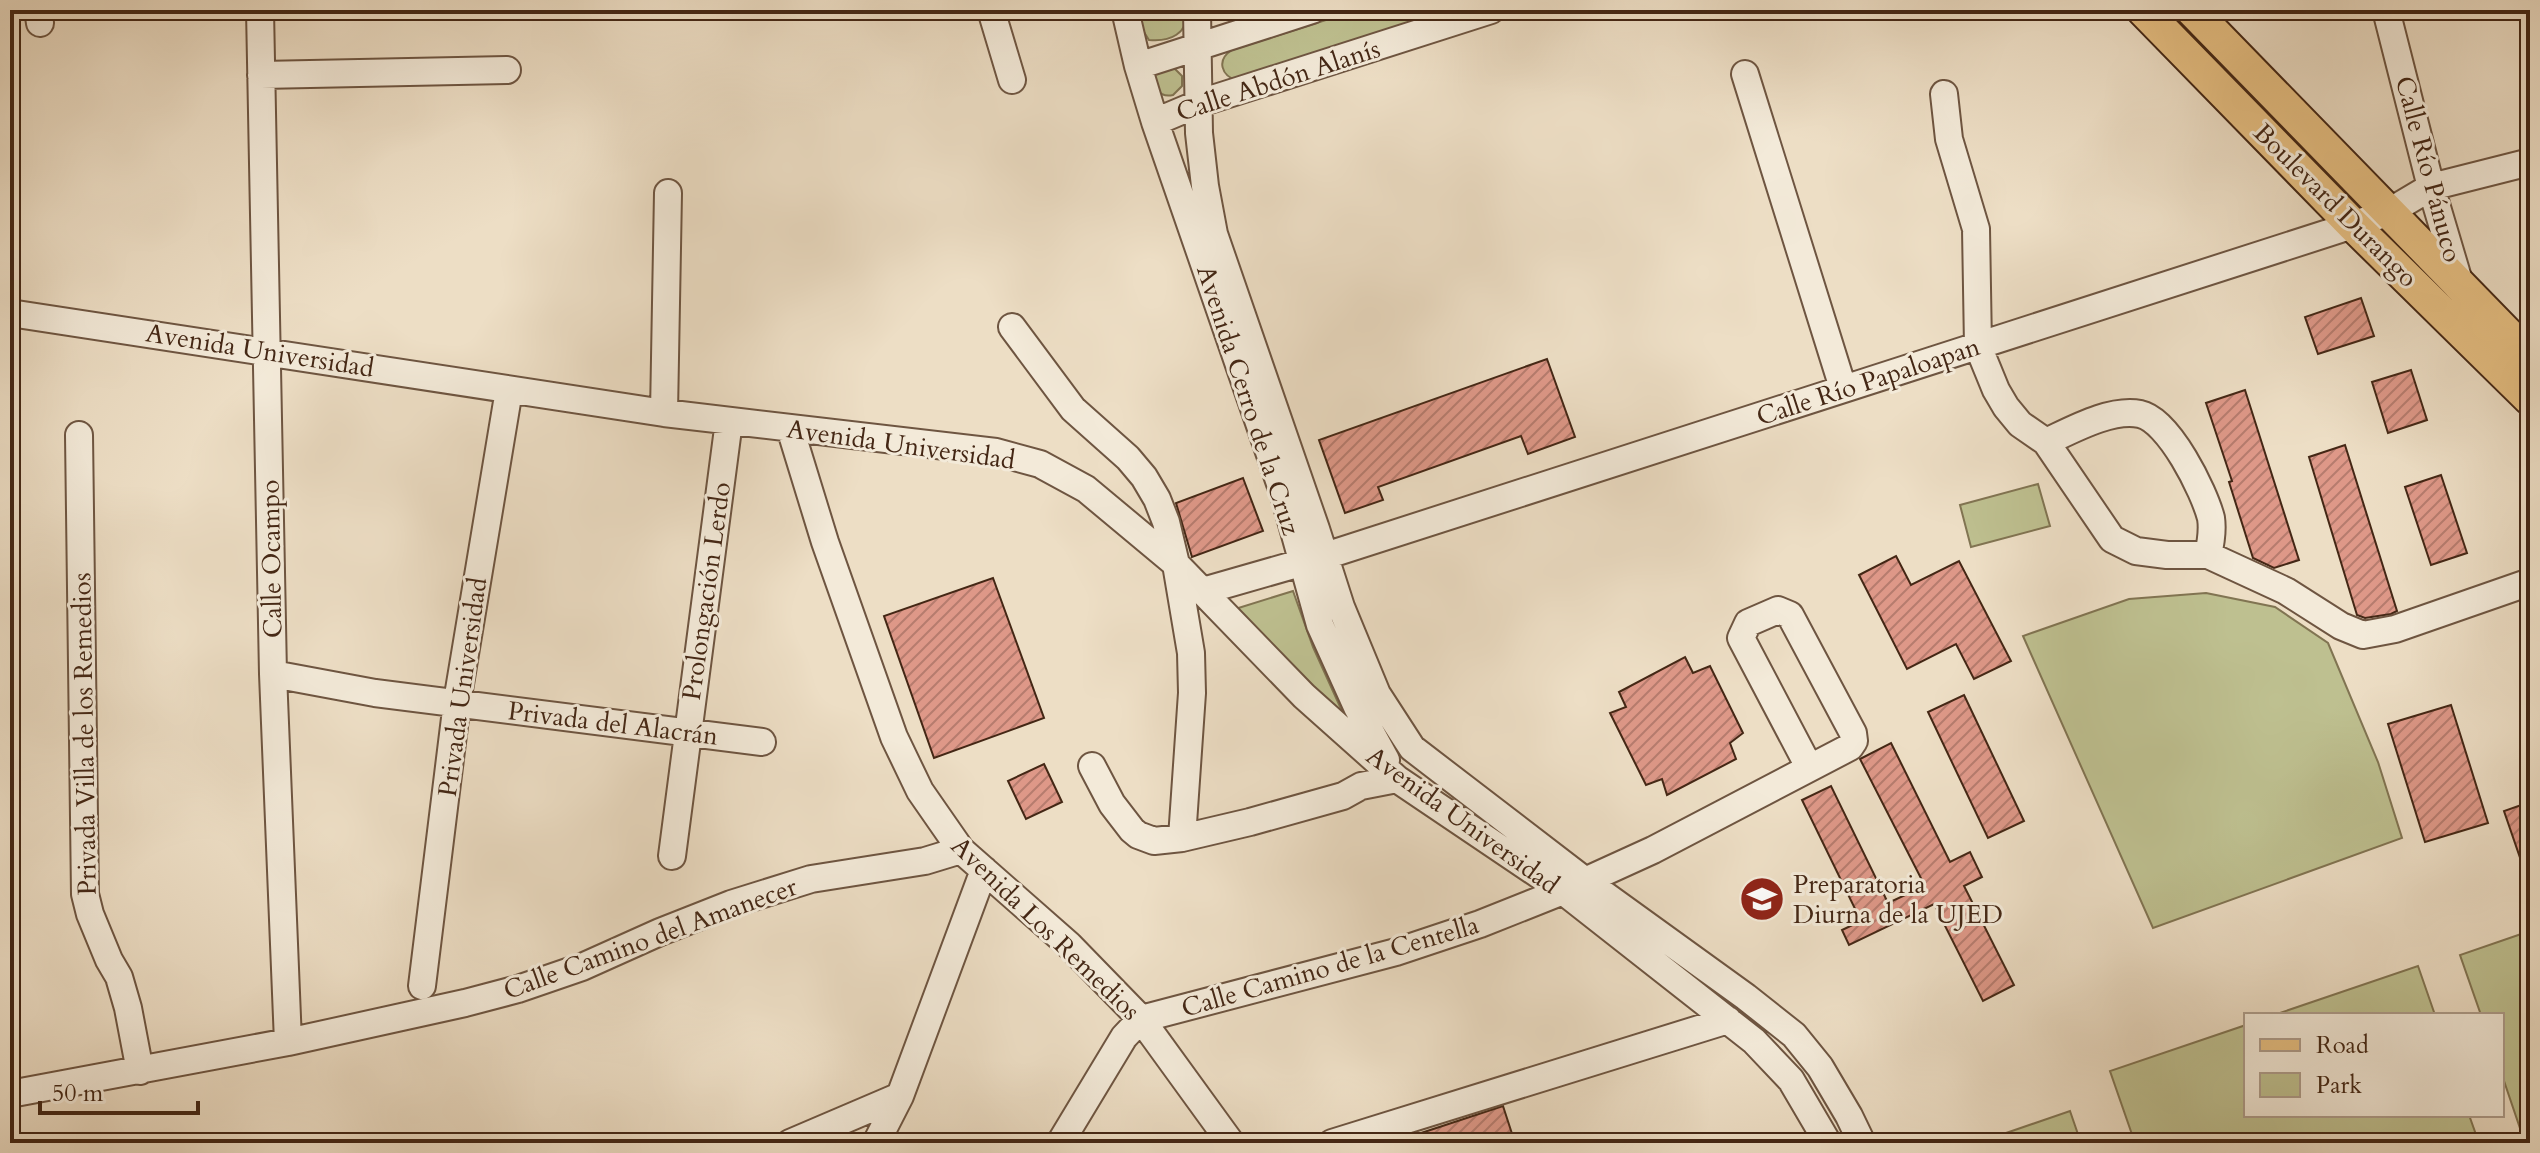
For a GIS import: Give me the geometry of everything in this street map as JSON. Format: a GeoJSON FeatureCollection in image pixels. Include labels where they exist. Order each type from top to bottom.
{"type":"FeatureCollection","features":[{"type":"Feature","properties":{"kind":"main road","name":"Boulevard Durango"},"geometry":{"type":"LineString","coordinates":[[2143,10],[2353,225],[2530,399]]}},
{"type":"Feature","properties":{"kind":"main road","name":"Boulevard Durango"},"geometry":{"type":"LineString","coordinates":[[2192,10],[2214,22],[2389,212],[2530,357]]}},
{"type":"Feature","properties":{"kind":"street","name":"Calle Ocampo"},"geometry":{"type":"LineString","coordinates":[[260,10],[273,674],[288,1042]]}},
{"type":"Feature","properties":{"kind":"street"},"geometry":{"type":"LineString","coordinates":[[991,10],[1012,80]]}},
{"type":"Feature","properties":{"kind":"street","name":"Avenida Cerro de la Cruz"},"geometry":{"type":"LineString","coordinates":[[1125,10],[1155,122],[1284,495],[1377,694],[1412,748]]}},
{"type":"Feature","properties":{"kind":"street","name":"Avenida Cerro de la Cruz"},"geometry":{"type":"LineString","coordinates":[[1197,10],[1199,133],[1214,234],[1313,560],[1320,625],[1357,707],[1397,779]]}},
{"type":"Feature","properties":{"kind":"street"},"geometry":{"type":"LineString","coordinates":[[1138,66],[1312,10]]}},
{"type":"Feature","properties":{"kind":"street","name":"Calle Abdón Alanís"},"geometry":{"type":"LineString","coordinates":[[1155,122],[1200,103],[1439,19],[1491,10]]}},
{"type":"Feature","properties":{"kind":"street","name":"Calle Río Pánuco"},"geometry":{"type":"LineString","coordinates":[[2386,10],[2431,187],[2461,286],[2461,329]]}},
{"type":"Feature","properties":{"kind":"street"},"geometry":{"type":"LineString","coordinates":[[261,75],[507,70]]}},
{"type":"Feature","properties":{"kind":"street"},"geometry":{"type":"LineString","coordinates":[[1745,74],[1843,388]]}},
{"type":"Feature","properties":{"kind":"street"},"geometry":{"type":"LineString","coordinates":[[1944,94],[1949,139],[1976,229],[1978,346],[2006,407],[2020,424],[2046,442],[2112,539],[2136,551],[2208,555],[2286,591],[2341,626],[2363,635],[2395,629],[2530,582]]}},
{"type":"Feature","properties":{"kind":"street","name":"Calle Río Papaloapan"},"geometry":{"type":"LineString","coordinates":[[1203,591],[1313,560],[2353,225],[2389,212],[2431,187],[2530,162]]}},
{"type":"Feature","properties":{"kind":"street"},"geometry":{"type":"LineString","coordinates":[[664,413],[668,193]]}},
{"type":"Feature","properties":{"kind":"street","name":"Avenida Universidad"},"geometry":{"type":"LineString","coordinates":[[10,313],[664,413],[996,452],[1040,464],[1086,489],[1176,564],[1304,696],[1397,779],[1574,886],[1746,997],[1794,1035],[1820,1067],[1862,1143]]}},
{"type":"Feature","properties":{"kind":"street"},"geometry":{"type":"LineString","coordinates":[[1012,327],[1073,409],[1128,458],[1144,477],[1166,522],[1191,653],[1192,693],[1182,838]]}},
{"type":"Feature","properties":{"kind":"street","name":"Privada Universidad"},"geometry":{"type":"LineString","coordinates":[[422,986],[457,702],[509,390]]}},
{"type":"Feature","properties":{"kind":"street"},"geometry":{"type":"LineString","coordinates":[[2046,442],[2091,421],[2111,416],[2141,414],[2157,422],[2187,465],[2206,503],[2212,537],[2208,555]]}},
{"type":"Feature","properties":{"kind":"street","name":"Prolongación Lerdo"},"geometry":{"type":"LineString","coordinates":[[672,856],[729,421]]}},
{"type":"Feature","properties":{"kind":"street","name":"Avenida Los Remedios"},"geometry":{"type":"LineString","coordinates":[[790,428],[825,542],[894,737],[920,791],[961,850],[1069,945],[1141,1019],[1231,1143]]}},
{"type":"Feature","properties":{"kind":"street","name":"Privada Villa de los Remedios"},"geometry":{"type":"LineString","coordinates":[[79,435],[84,757],[82,863],[90,914],[119,977],[140,1071]]}},
{"type":"Feature","properties":{"kind":"street","name":"Calle Camino de la Centella"},"geometry":{"type":"LineString","coordinates":[[1141,1019],[1396,952],[1480,924],[1653,850],[1850,747],[1854,741],[1853,733],[1790,615],[1778,610],[1748,623],[1741,638],[1809,767]]}},
{"type":"Feature","properties":{"kind":"street","name":"Privada del Alacrán"},"geometry":{"type":"LineString","coordinates":[[273,674],[375,693],[762,742]]}},
{"type":"Feature","properties":{"kind":"street","name":"Avenida Universidad"},"geometry":{"type":"LineString","coordinates":[[1412,748],[1754,1041],[1791,1080],[1828,1143]]}},
{"type":"Feature","properties":{"kind":"street"},"geometry":{"type":"LineString","coordinates":[[1092,766],[1112,804],[1138,835],[1154,841],[1182,838],[1343,796],[1361,786],[1397,779]]}},
{"type":"Feature","properties":{"kind":"street","name":"Calle Camino del Amanecer"},"geometry":{"type":"LineString","coordinates":[[10,1094],[288,1042],[465,1003],[582,967],[731,904],[811,879],[925,861],[961,850]]}},
{"type":"Feature","properties":{"kind":"street"},"geometry":{"type":"LineString","coordinates":[[876,1143],[900,1096],[984,870]]}},
{"type":"Feature","properties":{"kind":"street"},"geometry":{"type":"LineString","coordinates":[[1060,1143],[1124,1037],[1141,1019]]}},
{"type":"Feature","properties":{"kind":"street"},"geometry":{"type":"LineString","coordinates":[[1332,1143],[1728,1020]]}},
{"type":"Feature","properties":{"kind":"street"},"geometry":{"type":"LineString","coordinates":[[790,1143],[900,1096]]}},
{"type":"Feature","properties":{"kind":"green space"},"geometry":{"type":"Polygon","coordinates":[[[1136,10],[1188,10],[1185,25],[1176,35],[1149,40],[1136,10]]]}},
{"type":"Feature","properties":{"kind":"green space"},"geometry":{"type":"Polygon","coordinates":[[[1357,10],[1411,10],[1413,13],[1409,24],[1238,81],[1224,72],[1222,63],[1232,50],[1357,10]]]}},
{"type":"Feature","properties":{"kind":"green space"},"geometry":{"type":"Polygon","coordinates":[[[2165,10],[2172,10],[2345,183],[2341,184],[2165,10]]]}},
{"type":"Feature","properties":{"kind":"green space"},"geometry":{"type":"Polygon","coordinates":[[[1174,68],[1182,76],[1182,86],[1173,95],[1164,95],[1155,87],[1155,74],[1174,68]]]}},
{"type":"Feature","properties":{"kind":"green space"},"geometry":{"type":"Polygon","coordinates":[[[2038,484],[2050,526],[1971,547],[1960,505],[2038,484]]]}},
{"type":"Feature","properties":{"kind":"green space"},"geometry":{"type":"Polygon","coordinates":[[[1293,591],[1313,647],[1342,711],[1339,714],[1232,610],[1293,591]]]}},
{"type":"Feature","properties":{"kind":"green space"},"geometry":{"type":"Polygon","coordinates":[[[2206,593],[2275,607],[2328,643],[2378,762],[2402,838],[2153,928],[2023,636],[2129,599],[2206,593]]]}},
{"type":"Feature","properties":{"kind":"green space"},"geometry":{"type":"Polygon","coordinates":[[[2530,931],[2530,1143],[2525,1143],[2504,1081],[2504,1013],[2480,1013],[2460,955],[2530,931]]]}},
{"type":"Feature","properties":{"kind":"green space"},"geometry":{"type":"Polygon","coordinates":[[[2418,966],[2434,1013],[2280,1013],[2418,966]]]}},
{"type":"Feature","properties":{"kind":"green space"},"geometry":{"type":"Polygon","coordinates":[[[2244,1026],[2244,1117],[2470,1117],[2479,1143],[2135,1143],[2110,1071],[2244,1026]]]}},
{"type":"Feature","properties":{"kind":"green space"},"geometry":{"type":"Polygon","coordinates":[[[2070,1111],[2081,1143],[1977,1143],[2070,1111]]]}},
{"type":"Feature","properties":{"kind":"building"},"geometry":{"type":"Polygon","coordinates":[[[2361,298],[2374,336],[2318,354],[2305,317],[2361,298]]]}},
{"type":"Feature","properties":{"kind":"building"},"geometry":{"type":"Polygon","coordinates":[[[1547,359],[1575,437],[1528,454],[1521,436],[1378,487],[1383,500],[1345,513],[1319,440],[1547,359]]]}},
{"type":"Feature","properties":{"kind":"building"},"geometry":{"type":"Polygon","coordinates":[[[2411,370],[2427,420],[2388,433],[2372,382],[2411,370]]]}},
{"type":"Feature","properties":{"kind":"building"},"geometry":{"type":"Polygon","coordinates":[[[2245,390],[2299,560],[2274,568],[2253,558],[2206,403],[2245,390]]]}},
{"type":"Feature","properties":{"kind":"building"},"geometry":{"type":"Polygon","coordinates":[[[2345,445],[2397,611],[2391,614],[2365,618],[2357,615],[2309,457],[2345,445]]]}},
{"type":"Feature","properties":{"kind":"building"},"geometry":{"type":"Polygon","coordinates":[[[2441,475],[2467,553],[2431,565],[2405,487],[2441,475]]]}},
{"type":"Feature","properties":{"kind":"building"},"geometry":{"type":"Polygon","coordinates":[[[1243,478],[1263,531],[1192,557],[1176,503],[1243,478]]]}},
{"type":"Feature","properties":{"kind":"building"},"geometry":{"type":"Polygon","coordinates":[[[1896,556],[1911,585],[1959,561],[2011,661],[1974,679],[1956,644],[1907,669],[1859,575],[1896,556]]]}},
{"type":"Feature","properties":{"kind":"building"},"geometry":{"type":"Polygon","coordinates":[[[993,578],[1044,718],[934,758],[884,616],[993,578]]]}},
{"type":"Feature","properties":{"kind":"building"},"geometry":{"type":"Polygon","coordinates":[[[1685,657],[1693,673],[1710,666],[1743,733],[1730,743],[1736,759],[1667,795],[1662,779],[1646,785],[1610,713],[1626,707],[1619,692],[1685,657]]]}},
{"type":"Feature","properties":{"kind":"building"},"geometry":{"type":"Polygon","coordinates":[[[1964,695],[2024,821],[1988,838],[1928,712],[1964,695]]]}},
{"type":"Feature","properties":{"kind":"building"},"geometry":{"type":"Polygon","coordinates":[[[2451,705],[2488,823],[2425,842],[2388,724],[2451,705]]]}},
{"type":"Feature","properties":{"kind":"building"},"geometry":{"type":"Polygon","coordinates":[[[1891,743],[1950,862],[1970,852],[1982,877],[1964,886],[2014,985],[1983,1001],[1934,904],[1849,945],[1842,930],[1861,921],[1802,800],[1831,786],[1888,903],[1925,886],[1860,759],[1891,743]]]}},
{"type":"Feature","properties":{"kind":"building"},"geometry":{"type":"Polygon","coordinates":[[[1044,764],[1062,802],[1026,819],[1008,781],[1044,764]]]}},
{"type":"Feature","properties":{"kind":"building"},"geometry":{"type":"Polygon","coordinates":[[[2530,802],[2530,878],[2527,878],[2504,811],[2530,802]]]}},
{"type":"Feature","properties":{"kind":"building"},"geometry":{"type":"Polygon","coordinates":[[[1503,1106],[1515,1143],[1404,1143],[1403,1139],[1503,1106]]]}},
{"type":"Feature","properties":{"kind":"place","name":"Preparatoria Diurna de la UJED"},"geometry":{"type":"Point","coordinates":[1762,899]}}]}
